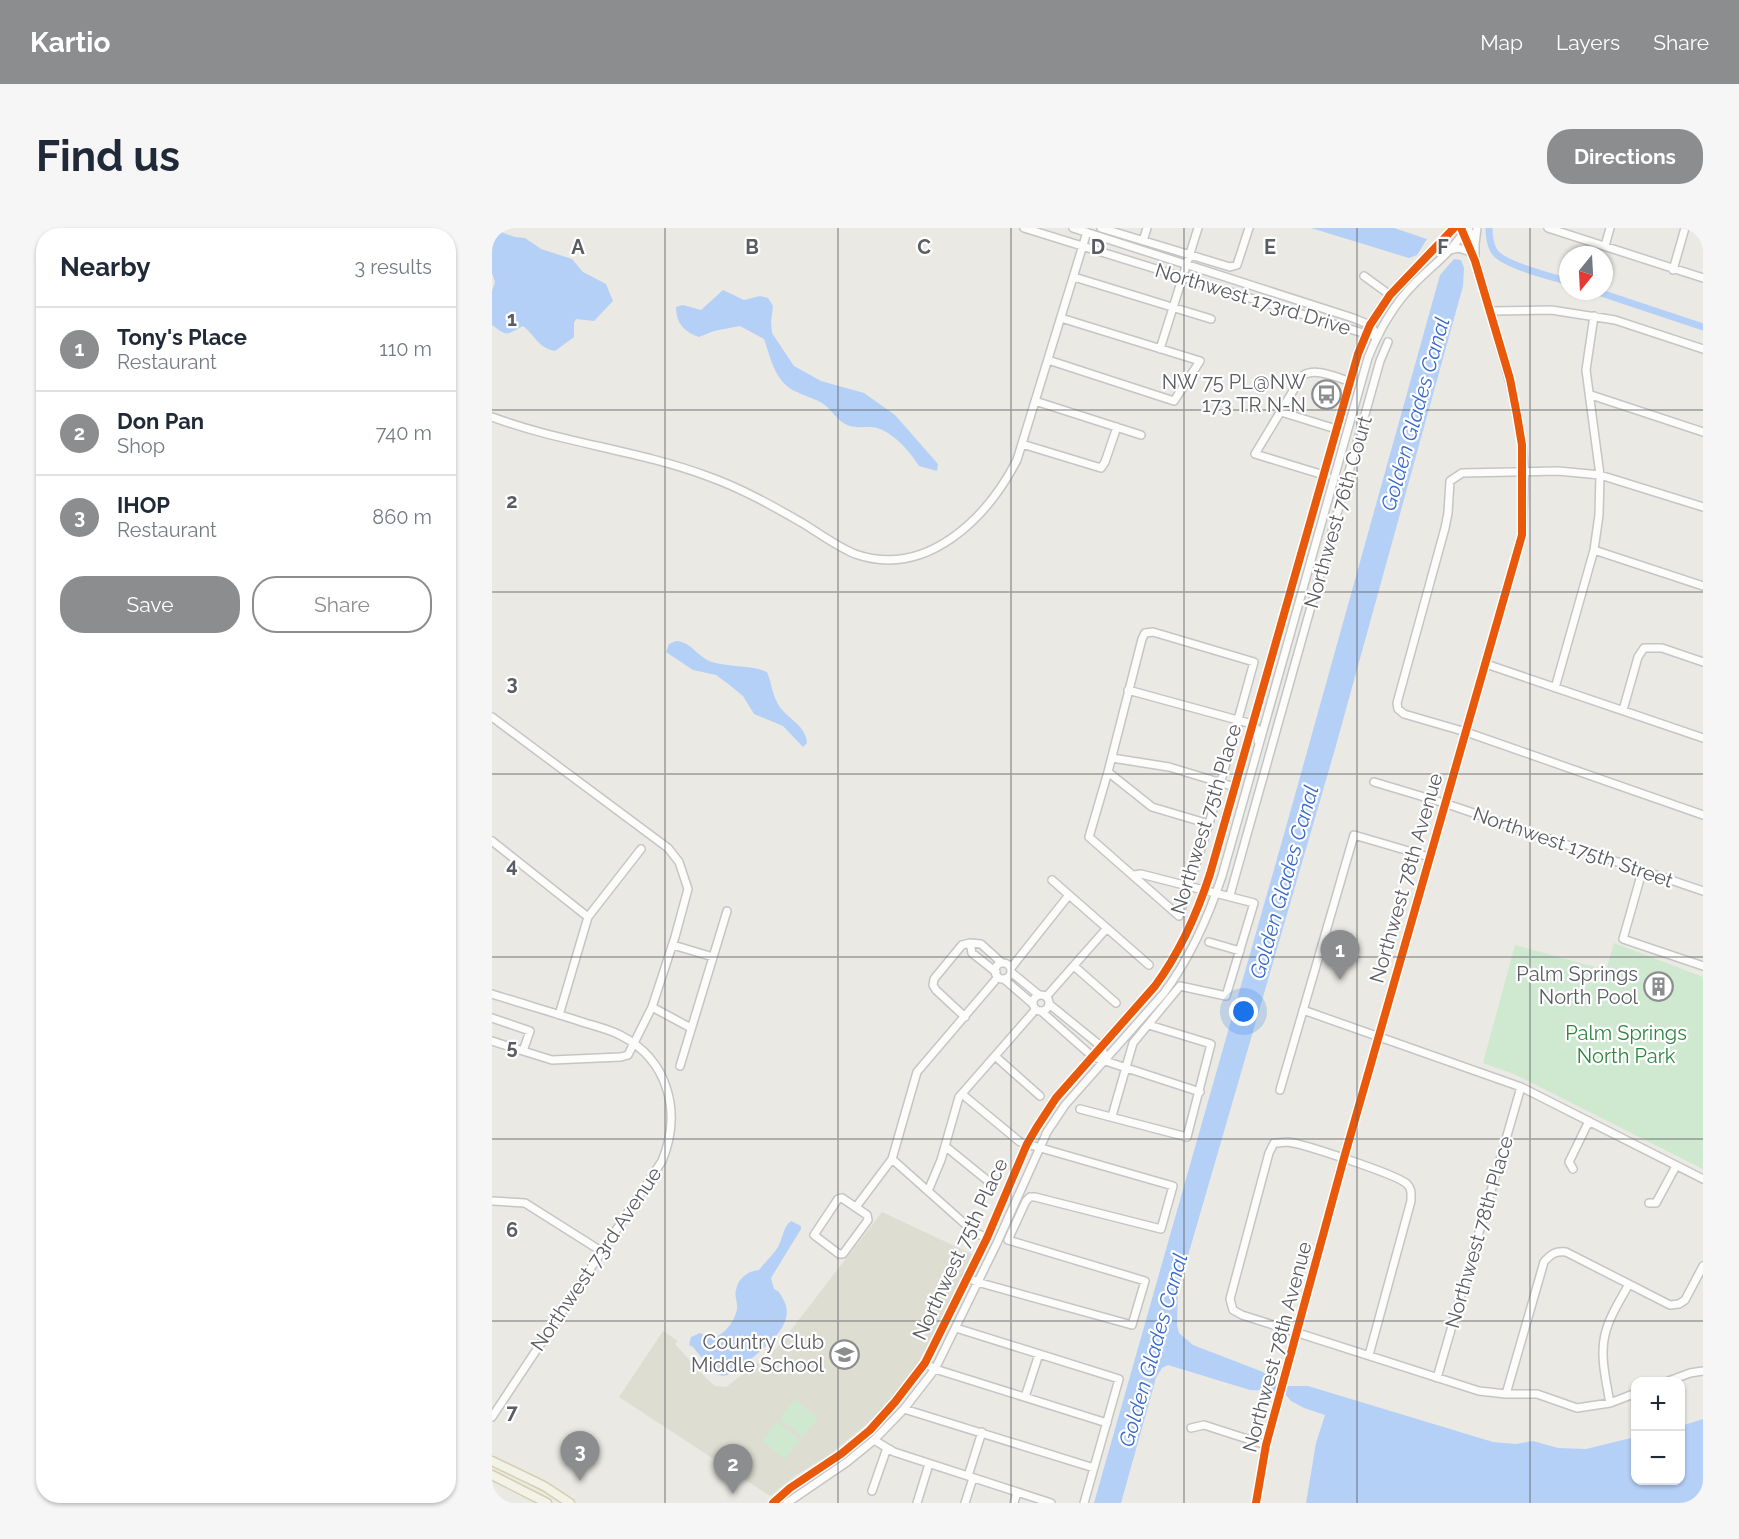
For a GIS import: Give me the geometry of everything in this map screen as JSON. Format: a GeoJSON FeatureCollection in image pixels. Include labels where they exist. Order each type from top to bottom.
{"type":"FeatureCollection","features":[{"type":"Feature","properties":{"kind":"main road"},"geometry":{"type":"LineString","coordinates":[[492,1461],[544,1486],[570,1503]]}},
{"type":"Feature","properties":{"kind":"main road"},"geometry":{"type":"LineString","coordinates":[[492,1475],[547,1503]]}},
{"type":"Feature","properties":{"kind":"street","name":"Northwest 173rd Drive"},"geometry":{"type":"LineString","coordinates":[[1024,228],[1378,336]]}},
{"type":"Feature","properties":{"kind":"street","name":"Northwest 173rd Drive"},"geometry":{"type":"LineString","coordinates":[[1073,228],[1188,259],[1370,325],[1378,336]]}},
{"type":"Feature","properties":{"kind":"street"},"geometry":{"type":"LineString","coordinates":[[1101,228],[1143,241],[1188,259],[1230,267],[1237,265],[1249,228]]}},
{"type":"Feature","properties":{"kind":"street"},"geometry":{"type":"LineString","coordinates":[[1143,241],[1148,228]]}},
{"type":"Feature","properties":{"kind":"street"},"geometry":{"type":"LineString","coordinates":[[1160,349],[1198,228]]}},
{"type":"Feature","properties":{"kind":"street","name":"Northwest 75th Place"},"geometry":{"type":"LineString","coordinates":[[773,1503],[870,1430],[896,1402],[925,1363],[987,1238],[1027,1144],[1056,1098],[1167,969],[1187,934],[1205,890],[1349,381],[1366,334],[1390,295],[1452,228]]}},
{"type":"Feature","properties":{"kind":"street"},"geometry":{"type":"LineString","coordinates":[[1450,250],[1473,249],[1477,228]]}},
{"type":"Feature","properties":{"kind":"street"},"geometry":{"type":"LineString","coordinates":[[1548,228],[1605,246],[1610,228]]}},
{"type":"Feature","properties":{"kind":"street"},"geometry":{"type":"LineString","coordinates":[[1673,270],[1685,228]]}},
{"type":"Feature","properties":{"kind":"street","name":"Northwest 75th Place"},"geometry":{"type":"LineString","coordinates":[[788,1503],[874,1440],[904,1409],[935,1369],[997,1243],[1039,1148],[1065,1105],[1164,993],[1198,939],[1216,893],[1368,358],[1394,308],[1450,250],[1465,229]]}},
{"type":"Feature","properties":{"kind":"street","name":"Northwest 78th Avenue"},"geometry":{"type":"LineString","coordinates":[[1256,1503],[1266,1445],[1344,1158],[1522,535],[1522,445],[1516,406],[1473,249],[1465,229]]}},
{"type":"Feature","properties":{"kind":"street"},"geometry":{"type":"LineString","coordinates":[[492,417],[541,434],[659,460],[708,476],[770,504],[855,554],[901,559],[927,551],[945,543],[962,531],[989,503],[1006,481],[1017,460],[1087,232]]}},
{"type":"Feature","properties":{"kind":"street"},"geometry":{"type":"LineString","coordinates":[[1613,249],[1703,278]]}},
{"type":"Feature","properties":{"kind":"street"},"geometry":{"type":"LineString","coordinates":[[1364,276],[1390,295]]}},
{"type":"Feature","properties":{"kind":"street"},"geometry":{"type":"LineString","coordinates":[[1074,277],[1211,319]]}},
{"type":"Feature","properties":{"kind":"street"},"geometry":{"type":"LineString","coordinates":[[1490,311],[1551,309],[1594,316],[1615,320],[1703,350]]}},
{"type":"Feature","properties":{"kind":"street"},"geometry":{"type":"LineString","coordinates":[[1556,688],[1594,550],[1599,515],[1600,475],[1587,370],[1594,316]]}},
{"type":"Feature","properties":{"kind":"street"},"geometry":{"type":"LineString","coordinates":[[1048,360],[1174,401],[1200,361],[1061,318]]}},
{"type":"Feature","properties":{"kind":"street","name":"Northwest 76th Court"},"geometry":{"type":"LineString","coordinates":[[1230,895],[1380,361],[1388,342]]}},
{"type":"Feature","properties":{"kind":"street"},"geometry":{"type":"LineString","coordinates":[[1368,358],[1380,361]]}},
{"type":"Feature","properties":{"kind":"street"},"geometry":{"type":"LineString","coordinates":[[1334,478],[1255,454],[1302,376],[1308,372],[1316,372],[1349,381]]}},
{"type":"Feature","properties":{"kind":"street"},"geometry":{"type":"LineString","coordinates":[[1591,395],[1703,432]]}},
{"type":"Feature","properties":{"kind":"street"},"geometry":{"type":"LineString","coordinates":[[1035,401],[1141,435]]}},
{"type":"Feature","properties":{"kind":"street"},"geometry":{"type":"LineString","coordinates":[[1281,412],[1336,429]]}},
{"type":"Feature","properties":{"kind":"street"},"geometry":{"type":"LineString","coordinates":[[1022,444],[1101,468],[1117,427]]}},
{"type":"Feature","properties":{"kind":"street"},"geometry":{"type":"LineString","coordinates":[[1703,507],[1600,475],[1557,471],[1462,473],[1450,480],[1445,528],[1398,693],[1398,709],[1404,714],[1466,732],[1703,815]]}},
{"type":"Feature","properties":{"kind":"street"},"geometry":{"type":"LineString","coordinates":[[1594,550],[1703,586]]}},
{"type":"Feature","properties":{"kind":"street"},"geometry":{"type":"LineString","coordinates":[[1153,632],[1254,662],[1238,720],[1209,824],[1179,916],[1089,837],[1145,633],[1153,632]]}},
{"type":"Feature","properties":{"kind":"street"},"geometry":{"type":"LineString","coordinates":[[1623,710],[1638,657],[1644,648],[1662,648],[1703,662]]}},
{"type":"Feature","properties":{"kind":"street"},"geometry":{"type":"LineString","coordinates":[[1272,655],[1296,662]]}},
{"type":"Feature","properties":{"kind":"street"},"geometry":{"type":"LineString","coordinates":[[1486,664],[1703,738]]}},
{"type":"Feature","properties":{"kind":"street"},"geometry":{"type":"LineString","coordinates":[[1128,690],[1252,724],[1257,729],[1258,746]]}},
{"type":"Feature","properties":{"kind":"street"},"geometry":{"type":"LineString","coordinates":[[492,717],[668,848],[679,862],[688,889],[673,945],[652,1007],[628,1054],[621,1057],[552,1060],[492,1041]]}},
{"type":"Feature","properties":{"kind":"street"},"geometry":{"type":"LineString","coordinates":[[1112,758],[1169,767],[1235,787]]}},
{"type":"Feature","properties":{"kind":"street"},"geometry":{"type":"LineString","coordinates":[[1108,772],[1152,807],[1209,824]]}},
{"type":"Feature","properties":{"kind":"street","name":"Northwest 175th Street"},"geometry":{"type":"LineString","coordinates":[[1374,782],[1703,891]]}},
{"type":"Feature","properties":{"kind":"street"},"geometry":{"type":"LineString","coordinates":[[1280,1090],[1354,834],[1429,857]]}},
{"type":"Feature","properties":{"kind":"street"},"geometry":{"type":"LineString","coordinates":[[492,841],[588,917]]}},
{"type":"Feature","properties":{"kind":"street"},"geometry":{"type":"LineString","coordinates":[[559,1015],[588,917],[641,849]]}},
{"type":"Feature","properties":{"kind":"street"},"geometry":{"type":"LineString","coordinates":[[1642,872],[1623,939],[1703,966]]}},
{"type":"Feature","properties":{"kind":"street"},"geometry":{"type":"LineString","coordinates":[[1112,1116],[1133,1043],[1180,986],[1226,996],[1254,903],[1190,885],[1141,874],[1134,875]]}},
{"type":"Feature","properties":{"kind":"street"},"geometry":{"type":"LineString","coordinates":[[1052,880],[1149,965]]}},
{"type":"Feature","properties":{"kind":"street"},"geometry":{"type":"LineString","coordinates":[[999,976],[1009,977],[1011,970],[1070,895]]}},
{"type":"Feature","properties":{"kind":"street"},"geometry":{"type":"LineString","coordinates":[[680,1066],[727,911]]}},
{"type":"Feature","properties":{"kind":"street"},"geometry":{"type":"LineString","coordinates":[[1045,999],[1107,928]]}},
{"type":"Feature","properties":{"kind":"street"},"geometry":{"type":"LineString","coordinates":[[1209,942],[1240,951]]}},
{"type":"Feature","properties":{"kind":"street"},"geometry":{"type":"LineString","coordinates":[[970,943],[972,952],[1093,1057],[1200,1092]]}},
{"type":"Feature","properties":{"kind":"street"},"geometry":{"type":"LineString","coordinates":[[964,1017],[936,990],[933,985],[934,979],[962,945],[981,944],[1102,1047],[1105,1060]]}},
{"type":"Feature","properties":{"kind":"street"},"geometry":{"type":"LineString","coordinates":[[673,945],[713,957]]}},
{"type":"Feature","properties":{"kind":"street"},"geometry":{"type":"LineString","coordinates":[[856,1207],[892,1159],[917,1072],[999,976],[998,965],[1002,963]]}},
{"type":"Feature","properties":{"kind":"street"},"geometry":{"type":"LineString","coordinates":[[1074,966],[1116,1003]]}},
{"type":"Feature","properties":{"kind":"street"},"geometry":{"type":"LineString","coordinates":[[492,994],[620,1035],[634,1044]]}},
{"type":"Feature","properties":{"kind":"street"},"geometry":{"type":"LineString","coordinates":[[1037,1008],[1034,998],[1045,999]]}},
{"type":"Feature","properties":{"kind":"street"},"geometry":{"type":"LineString","coordinates":[[928,1191],[962,1094],[1037,1008],[1047,1008],[1045,999]]}},
{"type":"Feature","properties":{"kind":"street"},"geometry":{"type":"LineString","coordinates":[[652,1007],[691,1028]]}},
{"type":"Feature","properties":{"kind":"street"},"geometry":{"type":"LineString","coordinates":[[1303,1010],[1521,1087],[1703,1179]]}},
{"type":"Feature","properties":{"kind":"street"},"geometry":{"type":"LineString","coordinates":[[492,1018],[530,1030],[523,1051]]}},
{"type":"Feature","properties":{"kind":"street"},"geometry":{"type":"LineString","coordinates":[[1080,1109],[1187,1137],[1211,1044],[1149,1025]]}},
{"type":"Feature","properties":{"kind":"street","name":"Northwest 73rd Avenue"},"geometry":{"type":"LineString","coordinates":[[492,1418],[665,1154],[672,1120],[668,1092],[652,1061],[634,1044]]}},
{"type":"Feature","properties":{"kind":"street"},"geometry":{"type":"LineString","coordinates":[[995,1056],[1040,1096]]}},
{"type":"Feature","properties":{"kind":"street","name":"Northwest 78th Place"},"geometry":{"type":"LineString","coordinates":[[1437,1377],[1521,1087]]}},
{"type":"Feature","properties":{"kind":"street"},"geometry":{"type":"LineString","coordinates":[[962,1094],[1020,1142],[1173,1186],[1161,1230],[1030,1197],[1008,1240],[1145,1281],[1132,1325],[966,1277]]}},
{"type":"Feature","properties":{"kind":"street"},"geometry":{"type":"LineString","coordinates":[[1573,1169],[1569,1162],[1589,1121]]}},
{"type":"Feature","properties":{"kind":"street"},"geometry":{"type":"LineString","coordinates":[[1369,1355],[1411,1201],[1409,1187],[1399,1179],[1344,1158],[1287,1142],[1274,1143],[1269,1153],[1230,1299],[1233,1310],[1242,1316],[1479,1391],[1537,1394],[1577,1407],[1610,1403],[1631,1395]]}},
{"type":"Feature","properties":{"kind":"street"},"geometry":{"type":"LineString","coordinates":[[945,1146],[993,1185]]}},
{"type":"Feature","properties":{"kind":"street"},"geometry":{"type":"LineString","coordinates":[[892,1159],[974,1232],[987,1238]]}},
{"type":"Feature","properties":{"kind":"street"},"geometry":{"type":"LineString","coordinates":[[1649,1203],[1656,1203],[1676,1166]]}},
{"type":"Feature","properties":{"kind":"street"},"geometry":{"type":"LineString","coordinates":[[842,1198],[856,1207],[867,1215],[868,1220],[844,1254],[839,1254],[815,1238],[814,1233],[838,1199],[842,1198]]}},
{"type":"Feature","properties":{"kind":"street"},"geometry":{"type":"LineString","coordinates":[[492,1202],[525,1203],[601,1251]]}},
{"type":"Feature","properties":{"kind":"street"},"geometry":{"type":"LineString","coordinates":[[1506,1394],[1544,1262],[1550,1254],[1557,1251],[1566,1252],[1670,1305],[1679,1304],[1685,1300],[1703,1266]]}},
{"type":"Feature","properties":{"kind":"street"},"geometry":{"type":"LineString","coordinates":[[1610,1403],[1604,1369],[1605,1334],[1609,1321],[1629,1284]]}},
{"type":"Feature","properties":{"kind":"street"},"geometry":{"type":"LineString","coordinates":[[956,1328],[1119,1379],[1084,1503]]}},
{"type":"Feature","properties":{"kind":"street"},"geometry":{"type":"LineString","coordinates":[[1025,1397],[1039,1354]]}},
{"type":"Feature","properties":{"kind":"street"},"geometry":{"type":"LineString","coordinates":[[925,1363],[935,1369],[1107,1424]]}},
{"type":"Feature","properties":{"kind":"street"},"geometry":{"type":"LineString","coordinates":[[1678,1377],[1690,1372],[1703,1371]]}},
{"type":"Feature","properties":{"kind":"street"},"geometry":{"type":"LineString","coordinates":[[904,1409],[1094,1468]]}},
{"type":"Feature","properties":{"kind":"street"},"geometry":{"type":"LineString","coordinates":[[1191,1428],[1204,1425],[1266,1445]]}},
{"type":"Feature","properties":{"kind":"street"},"geometry":{"type":"LineString","coordinates":[[965,1503],[982,1432]]}},
{"type":"Feature","properties":{"kind":"street"},"geometry":{"type":"LineString","coordinates":[[874,1440],[887,1448],[929,1464],[1051,1503]]}},
{"type":"Feature","properties":{"kind":"street"},"geometry":{"type":"LineString","coordinates":[[872,1491],[887,1448]]}},
{"type":"Feature","properties":{"kind":"street"},"geometry":{"type":"LineString","coordinates":[[917,1503],[929,1464]]}},
{"type":"Feature","properties":{"kind":"street"},"geometry":{"type":"LineString","coordinates":[[1014,1503],[1017,1492]]}},
{"type":"Feature","properties":{"kind":"shaded area","name":"Country Club Middle School"},"geometry":{"type":"Polygon","coordinates":[[[882,1212],[972,1254],[939,1327],[919,1361],[891,1399],[869,1422],[832,1453],[795,1476],[770,1496],[619,1397],[663,1331],[678,1341],[675,1344],[707,1379],[715,1386],[726,1387],[777,1348],[882,1212]]]}},
{"type":"Feature","properties":{"kind":"green space","name":"Palm Springs North Park"},"geometry":{"type":"Polygon","coordinates":[[[1614,943],[1703,977],[1703,1169],[1514,1074],[1483,1063],[1515,945],[1606,970],[1614,943]]]}},
{"type":"Feature","properties":{"kind":"green space"},"geometry":{"type":"Polygon","coordinates":[[[794,1399],[818,1418],[803,1437],[780,1419],[794,1399]]]}},
{"type":"Feature","properties":{"kind":"green space"},"geometry":{"type":"Polygon","coordinates":[[[777,1422],[800,1440],[785,1459],[762,1441],[777,1422]]]}},
{"type":"Feature","properties":{"kind":"water"},"geometry":{"type":"Polygon","coordinates":[[[1311,228],[1394,228],[1427,239],[1417,255],[1409,258],[1311,228]]]}},
{"type":"Feature","properties":{"kind":"water"},"geometry":{"type":"Polygon","coordinates":[[[492,229],[525,238],[541,249],[572,259],[583,272],[606,284],[613,301],[594,321],[576,319],[574,337],[555,351],[540,344],[523,326],[510,333],[504,333],[492,325],[492,291],[495,282],[492,273],[492,229]]]}},
{"type":"Feature","properties":{"kind":"water"},"geometry":{"type":"Polygon","coordinates":[[[1454,259],[1461,260],[1464,268],[1463,286],[1335,749],[1178,1290],[1177,1325],[1179,1333],[1193,1345],[1263,1372],[1276,1383],[1288,1386],[1308,1386],[1493,1442],[1516,1444],[1533,1441],[1558,1448],[1586,1449],[1631,1438],[1631,1485],[1685,1485],[1685,1425],[1703,1419],[1703,1503],[1306,1503],[1316,1443],[1325,1415],[1304,1408],[1291,1401],[1285,1394],[1250,1390],[1168,1365],[1162,1368],[1156,1378],[1121,1503],[1094,1503],[1288,820],[1440,275],[1454,259]]]}},
{"type":"Feature","properties":{"kind":"water"},"geometry":{"type":"Polygon","coordinates":[[[723,290],[744,300],[760,296],[768,298],[773,306],[772,333],[794,366],[821,381],[864,393],[895,415],[938,464],[937,471],[919,466],[904,447],[884,431],[847,425],[823,404],[790,388],[775,370],[764,339],[740,326],[714,331],[699,337],[685,330],[677,318],[676,307],[683,305],[701,310],[723,290]]]}},
{"type":"Feature","properties":{"kind":"water"},"geometry":{"type":"Polygon","coordinates":[[[676,641],[686,644],[712,662],[767,672],[779,706],[803,730],[807,743],[803,747],[783,726],[754,714],[743,696],[716,675],[693,670],[666,652],[669,644],[676,641]]]}},
{"type":"Feature","properties":{"kind":"water"},"geometry":{"type":"Polygon","coordinates":[[[791,1221],[801,1226],[801,1229],[771,1278],[774,1289],[780,1294],[786,1308],[783,1326],[770,1342],[738,1369],[725,1376],[714,1373],[689,1345],[691,1337],[700,1333],[709,1337],[718,1336],[729,1326],[737,1309],[736,1292],[739,1282],[747,1274],[759,1270],[771,1256],[791,1221]]]}},
{"type":"Feature","properties":{"kind":"waterway","name":"Golden Glades Canal"},"geometry":{"type":"LineString","coordinates":[[1489,228],[1492,246],[1499,256],[1516,265],[1559,279]]}},
{"type":"Feature","properties":{"kind":"waterway","name":"Golden Glades Canal"},"geometry":{"type":"LineString","coordinates":[[1613,297],[1703,327]]}},
{"type":"Feature","properties":{"kind":"cycle path"},"geometry":{"type":"LineString","coordinates":[[773,1503],[870,1430],[925,1363],[987,1238],[1027,1144],[1037,1127],[1056,1098],[1155,986],[1180,946],[1210,874],[1358,354],[1370,325],[1390,295],[1454,228]]}},
{"type":"Feature","properties":{"kind":"cycle path"},"geometry":{"type":"LineString","coordinates":[[1256,1503],[1266,1445],[1344,1158],[1522,535],[1522,445],[1510,379],[1475,261],[1461,228]]}},
{"type":"Feature","properties":{"kind":"place","name":"NW 75 PL@NW 173 TR N-N"},"geometry":{"type":"Point","coordinates":[1327,394]}},
{"type":"Feature","properties":{"kind":"place","name":"Tony's Place"},"geometry":{"type":"Point","coordinates":[1340,980]}},
{"type":"Feature","properties":{"kind":"place","name":"Palm Springs North Pool"},"geometry":{"type":"Point","coordinates":[1659,986]}},
{"type":"Feature","properties":{"kind":"place","name":"Country Club Middle School"},"geometry":{"type":"Point","coordinates":[845,1354]}},
{"type":"Feature","properties":{"kind":"place","name":"IHOP"},"geometry":{"type":"Point","coordinates":[580,1481]}},
{"type":"Feature","properties":{"kind":"place","name":"Don Pan"},"geometry":{"type":"Point","coordinates":[733,1494]}}]}
